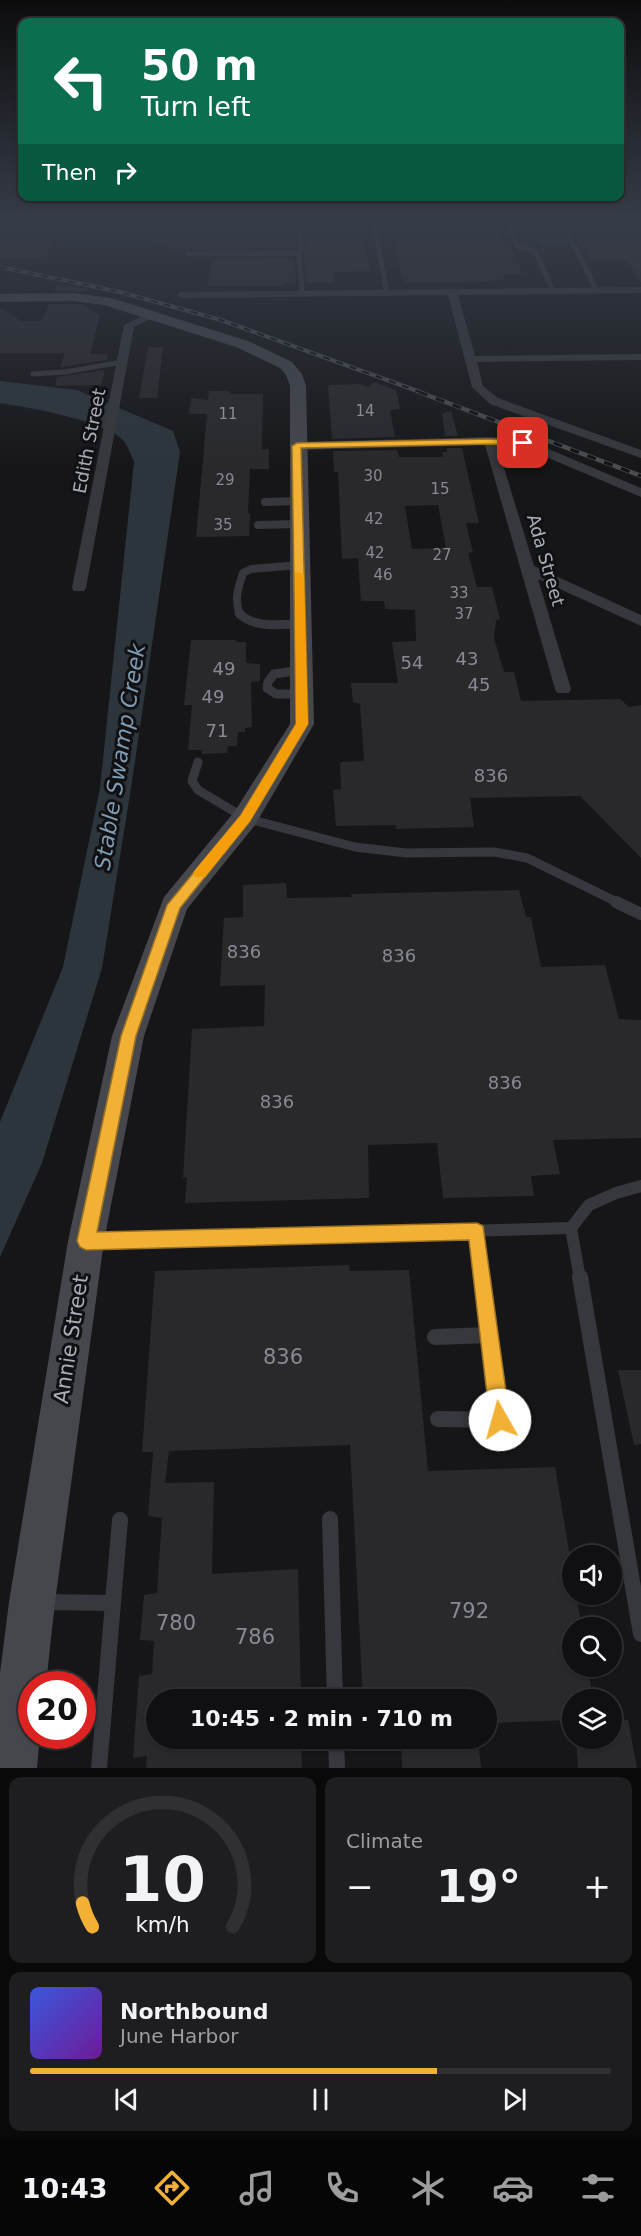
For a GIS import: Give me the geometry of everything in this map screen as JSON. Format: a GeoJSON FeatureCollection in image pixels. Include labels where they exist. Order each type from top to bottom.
{"type":"FeatureCollection","features":[{"type":"Feature","properties":{"kind":"street"},"geometry":{"type":"LineString","coordinates":[[122,306],[152,314]]}},
{"type":"Feature","properties":{"kind":"street"},"geometry":{"type":"LineString","coordinates":[[456,306],[478,387],[495,401],[641,454]]}},
{"type":"Feature","properties":{"kind":"street","name":"Annie Street"},"geometry":{"type":"LineString","coordinates":[[12,1768],[32,1602],[86,1241],[128,1036],[174,905],[245,818],[302,724],[298,386],[294,374],[275,359],[242,344],[152,314]]}},
{"type":"Feature","properties":{"kind":"street","name":"Edith Street"},"geometry":{"type":"LineString","coordinates":[[79,588],[129,325],[152,314]]}},
{"type":"Feature","properties":{"kind":"street"},"geometry":{"type":"LineString","coordinates":[[472,359],[641,357]]}},
{"type":"Feature","properties":{"kind":"street"},"geometry":{"type":"LineString","coordinates":[[616,445],[641,440]]}},
{"type":"Feature","properties":{"kind":"street"},"geometry":{"type":"LineString","coordinates":[[297,446],[490,441],[523,443],[641,493]]}},
{"type":"Feature","properties":{"kind":"street","name":"Ada Street"},"geometry":{"type":"LineString","coordinates":[[490,441],[562,689]]}},
{"type":"Feature","properties":{"kind":"street"},"geometry":{"type":"LineString","coordinates":[[528,569],[641,621]]}},
{"type":"Feature","properties":{"kind":"lane"},"geometry":{"type":"LineString","coordinates":[[33,374],[65,372],[122,362]]}},
{"type":"Feature","properties":{"kind":"lane"},"geometry":{"type":"LineString","coordinates":[[265,502],[298,513]]}},
{"type":"Feature","properties":{"kind":"lane"},"geometry":{"type":"LineString","coordinates":[[258,525],[298,513]]}},
{"type":"Feature","properties":{"kind":"lane"},"geometry":{"type":"LineString","coordinates":[[299,565],[251,569],[243,573],[236,608],[247,622],[300,624]]}},
{"type":"Feature","properties":{"kind":"lane"},"geometry":{"type":"LineString","coordinates":[[198,762],[192,781],[198,790],[245,818],[355,847],[406,853],[494,852],[526,858],[641,914]]}},
{"type":"Feature","properties":{"kind":"lane"},"geometry":{"type":"LineString","coordinates":[[641,1186],[616,1193],[589,1205],[571,1228],[641,1634]]}},
{"type":"Feature","properties":{"kind":"lane"},"geometry":{"type":"LineString","coordinates":[[86,1241],[571,1228]]}},
{"type":"Feature","properties":{"kind":"lane"},"geometry":{"type":"LineString","coordinates":[[438,1419],[500,1420],[477,1232]]}},
{"type":"Feature","properties":{"kind":"lane"},"geometry":{"type":"LineString","coordinates":[[435,1337],[490,1335]]}},
{"type":"Feature","properties":{"kind":"lane"},"geometry":{"type":"LineString","coordinates":[[330,1519],[335,1689]]}},
{"type":"Feature","properties":{"kind":"lane"},"geometry":{"type":"LineString","coordinates":[[99,1768],[120,1520]]}},
{"type":"Feature","properties":{"kind":"lane"},"geometry":{"type":"LineString","coordinates":[[32,1602],[112,1603]]}},
{"type":"Feature","properties":{"kind":"lane"},"geometry":{"type":"LineString","coordinates":[[336,1749],[337,1768]]}},
{"type":"Feature","properties":{"kind":"water","name":"Stable Swamp Creek"},"geometry":{"type":"Polygon","coordinates":[[[0,381],[77,390],[173,431],[180,452],[132,782],[102,968],[42,1163],[0,1257],[0,1122],[63,967],[100,788],[134,462],[124,441],[101,427],[66,416],[0,403],[0,381]]]}},
{"type":"Feature","properties":{"kind":"building"},"geometry":{"type":"Polygon","coordinates":[[[48,306],[84,306],[100,315],[90,354],[108,354],[107,360],[60,367],[65,353],[0,353],[0,307],[21,321],[42,321],[48,306]]]}},
{"type":"Feature","properties":{"kind":"building"},"geometry":{"type":"Polygon","coordinates":[[[148,347],[163,347],[157,398],[139,398],[148,347]]]}},
{"type":"Feature","properties":{"kind":"building"},"geometry":{"type":"Polygon","coordinates":[[[105,370],[101,385],[55,386],[57,377],[105,370]]]}},
{"type":"Feature","properties":{"kind":"building"},"geometry":{"type":"Polygon","coordinates":[[[374,382],[396,390],[400,409],[390,410],[395,437],[332,439],[328,385],[360,384],[368,387],[374,382]]]}},
{"type":"Feature","properties":{"kind":"building"},"geometry":{"type":"Polygon","coordinates":[[[209,391],[230,391],[230,394],[263,394],[262,449],[269,449],[269,469],[250,469],[249,536],[196,537],[207,414],[189,414],[191,398],[208,400],[209,391]]]}},
{"type":"Feature","properties":{"kind":"building"},"geometry":{"type":"Polygon","coordinates":[[[451,411],[458,436],[445,436],[442,413],[451,411]]]}},
{"type":"Feature","properties":{"kind":"building"},"geometry":{"type":"Polygon","coordinates":[[[447,448],[462,448],[479,523],[466,523],[473,552],[468,553],[477,587],[492,587],[500,619],[496,620],[494,638],[504,672],[514,672],[521,701],[620,699],[629,707],[641,705],[641,858],[580,796],[470,798],[474,827],[396,829],[396,825],[336,826],[333,790],[341,789],[340,762],[364,761],[360,704],[353,702],[351,683],[398,683],[392,642],[416,641],[415,610],[385,609],[384,601],[361,601],[358,558],[342,559],[338,472],[334,472],[333,451],[397,450],[399,457],[443,457],[442,452],[447,452],[447,448]],[[438,505],[405,506],[412,549],[446,548],[438,505]]]}},
{"type":"Feature","properties":{"kind":"building"},"geometry":{"type":"Polygon","coordinates":[[[191,640],[246,642],[246,663],[260,664],[260,681],[251,682],[252,727],[245,728],[245,732],[238,732],[237,746],[228,746],[227,753],[202,754],[202,750],[188,750],[192,705],[184,705],[191,640]]]}},
{"type":"Feature","properties":{"kind":"building"},"geometry":{"type":"Polygon","coordinates":[[[286,883],[287,898],[519,890],[526,917],[531,917],[541,967],[605,965],[619,1019],[641,1020],[641,1138],[553,1140],[560,1174],[531,1176],[534,1196],[443,1198],[437,1143],[368,1145],[369,1198],[185,1203],[187,1177],[183,1178],[192,1029],[264,1026],[265,985],[220,986],[224,918],[243,917],[243,885],[286,883]]]}},
{"type":"Feature","properties":{"kind":"building"},"geometry":{"type":"Polygon","coordinates":[[[349,1265],[350,1271],[409,1270],[428,1471],[555,1467],[568,1545],[562,1545],[562,1605],[578,1605],[580,1617],[562,1617],[562,1677],[590,1677],[591,1689],[562,1689],[562,1720],[497,1723],[497,1689],[362,1689],[350,1445],[169,1451],[165,1483],[214,1482],[212,1574],[298,1569],[301,1689],[146,1689],[146,1749],[301,1749],[302,1768],[146,1768],[147,1756],[133,1758],[139,1676],[152,1674],[154,1641],[140,1640],[144,1595],[157,1593],[162,1518],[148,1516],[153,1452],[142,1452],[155,1271],[349,1265]]]}},
{"type":"Feature","properties":{"kind":"building"},"geometry":{"type":"Polygon","coordinates":[[[618,1370],[641,1370],[641,1444],[634,1445],[618,1370]]]}},
{"type":"Feature","properties":{"kind":"building"},"geometry":{"type":"Polygon","coordinates":[[[622,1720],[628,1720],[637,1768],[578,1768],[577,1749],[622,1749],[622,1720]]]}},
{"type":"Feature","properties":{"kind":"building"},"geometry":{"type":"Polygon","coordinates":[[[401,1749],[479,1749],[481,1768],[402,1768],[401,1749]]]}},
{"type":"Feature","properties":{"kind":"railway"},"geometry":{"type":"LineString","coordinates":[[169,306],[221,320],[423,393]]}},
{"type":"Feature","properties":{"kind":"railway"},"geometry":{"type":"LineString","coordinates":[[419,392],[641,476]]}},
{"type":"Feature","properties":{"kind":"slow traffic"},"geometry":{"type":"LineString","coordinates":[[200,874],[245,818],[302,724],[299,574]]}},
{"type":"Feature","properties":{"kind":"route"},"geometry":{"type":"LineString","coordinates":[[500,1420],[477,1232],[86,1241],[128,1036],[174,905],[245,818],[302,724],[297,446],[490,441],[523,443]]}}]}
